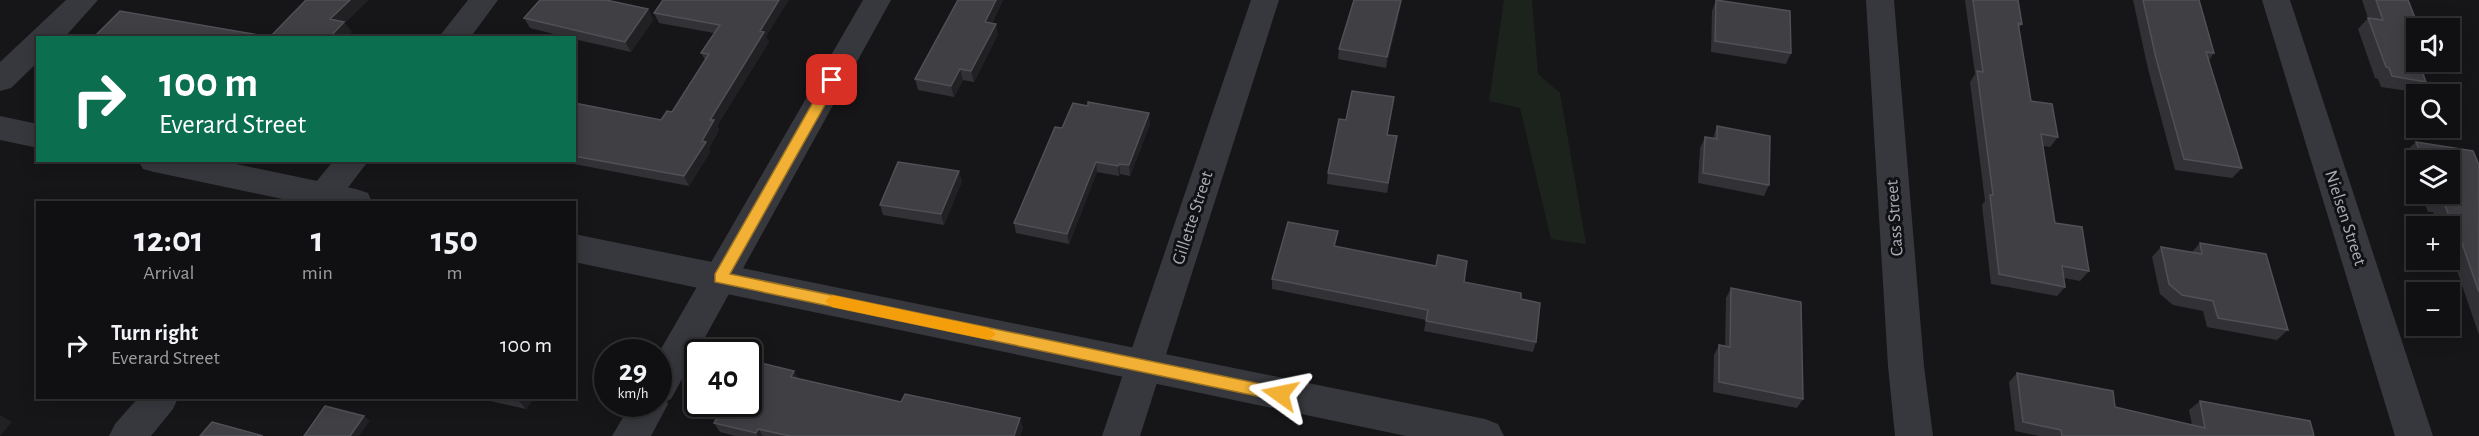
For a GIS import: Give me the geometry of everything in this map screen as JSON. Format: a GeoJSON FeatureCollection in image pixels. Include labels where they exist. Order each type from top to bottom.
{"type":"FeatureCollection","features":[{"type":"Feature","properties":{"kind":"street"},"geometry":{"type":"LineString","coordinates":[[47,36],[84,0]]}},
{"type":"Feature","properties":{"kind":"street"},"geometry":{"type":"LineString","coordinates":[[455,36],[484,0]]}},
{"type":"Feature","properties":{"kind":"street"},"geometry":{"type":"LineString","coordinates":[[672,363],[877,0]]}},
{"type":"Feature","properties":{"kind":"street","name":"Gillette Street"},"geometry":{"type":"LineString","coordinates":[[1121,436],[1265,0]]}},
{"type":"Feature","properties":{"kind":"street","name":"Cass Street"},"geometry":{"type":"LineString","coordinates":[[1880,0],[1906,366],[1914,436]]}},
{"type":"Feature","properties":{"kind":"street","name":"Nielsen Street"},"geometry":{"type":"LineString","coordinates":[[2276,0],[2414,436]]}},
{"type":"Feature","properties":{"kind":"street"},"geometry":{"type":"LineString","coordinates":[[0,80],[36,46]]}},
{"type":"Feature","properties":{"kind":"street"},"geometry":{"type":"LineString","coordinates":[[0,128],[36,136]]}},
{"type":"Feature","properties":{"kind":"street"},"geometry":{"type":"LineString","coordinates":[[163,162],[322,199],[345,201]]}},
{"type":"Feature","properties":{"kind":"street"},"geometry":{"type":"LineString","coordinates":[[322,199],[351,162]]}},
{"type":"Feature","properties":{"kind":"street"},"geometry":{"type":"LineString","coordinates":[[576,248],[1485,436]]}},
{"type":"Feature","properties":{"kind":"street"},"geometry":{"type":"LineString","coordinates":[[128,436],[159,399]]}},
{"type":"Feature","properties":{"kind":"street"},"geometry":{"type":"LineString","coordinates":[[631,436],[642,417]]}},
{"type":"Feature","properties":{"kind":"shaded area"},"geometry":{"type":"Polygon","coordinates":[[[1504,0],[1532,0],[1538,74],[1560,93],[1586,244],[1551,239],[1520,108],[1489,101],[1504,0]]]}},
{"type":"Feature","properties":{"kind":"building"},"geometry":{"type":"Polygon","coordinates":[[[306,0],[350,0],[330,19],[344,22],[331,36],[271,36],[306,0]]]}},
{"type":"Feature","properties":{"kind":"building"},"geometry":{"type":"Polygon","coordinates":[[[540,0],[606,0],[648,9],[625,42],[524,18],[540,0]]]}},
{"type":"Feature","properties":{"kind":"building"},"geometry":{"type":"Polygon","coordinates":[[[663,0],[779,0],[760,31],[764,32],[710,120],[714,120],[702,141],[706,142],[684,176],[576,156],[576,103],[661,120],[667,111],[672,112],[709,54],[701,53],[720,25],[654,13],[663,0]]]}},
{"type":"Feature","properties":{"kind":"building"},"geometry":{"type":"Polygon","coordinates":[[[958,0],[996,0],[985,22],[996,24],[971,71],[960,69],[951,86],[915,79],[958,0]]]}},
{"type":"Feature","properties":{"kind":"building"},"geometry":{"type":"Polygon","coordinates":[[[1354,0],[1401,0],[1387,57],[1339,49],[1354,0]]]}},
{"type":"Feature","properties":{"kind":"building"},"geometry":{"type":"Polygon","coordinates":[[[1716,0],[1790,11],[1791,53],[1715,41],[1716,0]]]}},
{"type":"Feature","properties":{"kind":"building"},"geometry":{"type":"Polygon","coordinates":[[[1973,0],[2018,0],[2022,24],[2018,23],[2031,101],[2052,104],[2058,137],[2041,134],[2055,223],[2082,227],[2089,271],[2062,266],[2065,287],[1999,274],[1990,195],[1993,195],[1977,71],[1983,72],[1973,0]]]}},
{"type":"Feature","properties":{"kind":"building"},"geometry":{"type":"Polygon","coordinates":[[[2143,0],[2199,0],[2214,53],[2206,52],[2242,168],[2184,159],[2156,58],[2143,0]]]}},
{"type":"Feature","properties":{"kind":"building"},"geometry":{"type":"Polygon","coordinates":[[[2376,0],[2408,0],[2415,18],[2406,18],[2406,72],[2422,72],[2426,82],[2392,76],[2389,68],[2386,67],[2368,18],[2383,20],[2376,0]]]}},
{"type":"Feature","properties":{"kind":"building"},"geometry":{"type":"Polygon","coordinates":[[[120,11],[264,36],[95,36],[120,11]]]}},
{"type":"Feature","properties":{"kind":"building"},"geometry":{"type":"Polygon","coordinates":[[[1352,91],[1394,97],[1387,135],[1397,136],[1388,183],[1328,173],[1339,119],[1346,120],[1352,91]]]}},
{"type":"Feature","properties":{"kind":"building"},"geometry":{"type":"Polygon","coordinates":[[[1088,102],[1149,113],[1129,165],[1119,164],[1118,166],[1096,162],[1067,234],[1014,223],[1055,127],[1062,128],[1073,103],[1088,106],[1088,102]]]}},
{"type":"Feature","properties":{"kind":"building"},"geometry":{"type":"Polygon","coordinates":[[[1717,126],[1770,136],[1769,185],[1703,173],[1705,137],[1717,139],[1717,126]]]}},
{"type":"Feature","properties":{"kind":"building"},"geometry":{"type":"Polygon","coordinates":[[[2416,142],[2473,151],[2479,165],[2479,292],[2460,238],[2460,216],[2449,216],[2444,204],[2460,204],[2460,150],[2419,150],[2416,142]]]}},
{"type":"Feature","properties":{"kind":"building"},"geometry":{"type":"Polygon","coordinates":[[[898,162],[959,171],[941,214],[880,205],[898,162]]]}},
{"type":"Feature","properties":{"kind":"building"},"geometry":{"type":"Polygon","coordinates":[[[1288,222],[1338,231],[1334,246],[1436,266],[1438,255],[1467,261],[1464,282],[1521,293],[1521,299],[1540,303],[1536,342],[1426,321],[1428,310],[1272,279],[1288,222]]]}},
{"type":"Feature","properties":{"kind":"building"},"geometry":{"type":"Polygon","coordinates":[[[2200,243],[2266,254],[2288,330],[2218,318],[2213,301],[2182,295],[2169,284],[2161,247],[2202,254],[2200,243]]]}},
{"type":"Feature","properties":{"kind":"building"},"geometry":{"type":"Polygon","coordinates":[[[1731,288],[1801,302],[1803,399],[1719,382],[1719,345],[1730,347],[1731,288]]]}},
{"type":"Feature","properties":{"kind":"building"},"geometry":{"type":"Polygon","coordinates":[[[762,363],[794,371],[791,377],[901,402],[905,394],[1020,418],[1014,436],[790,436],[758,429],[756,433],[714,423],[717,417],[762,417],[762,363]]]}},
{"type":"Feature","properties":{"kind":"building"},"geometry":{"type":"Polygon","coordinates":[[[2017,373],[2113,391],[2115,407],[2205,428],[2200,401],[2310,421],[2314,436],[2062,436],[2061,430],[2023,422],[2017,373]]]}},
{"type":"Feature","properties":{"kind":"building"},"geometry":{"type":"Polygon","coordinates":[[[325,406],[364,416],[350,436],[304,436],[325,406]]]}},
{"type":"Feature","properties":{"kind":"building"},"geometry":{"type":"Polygon","coordinates":[[[212,422],[263,436],[200,436],[212,422]]]}},
{"type":"Feature","properties":{"kind":"slow traffic"},"geometry":{"type":"LineString","coordinates":[[832,301],[989,334]]}},
{"type":"Feature","properties":{"kind":"route"},"geometry":{"type":"LineString","coordinates":[[832,80],[720,278],[1280,394]]}}]}
